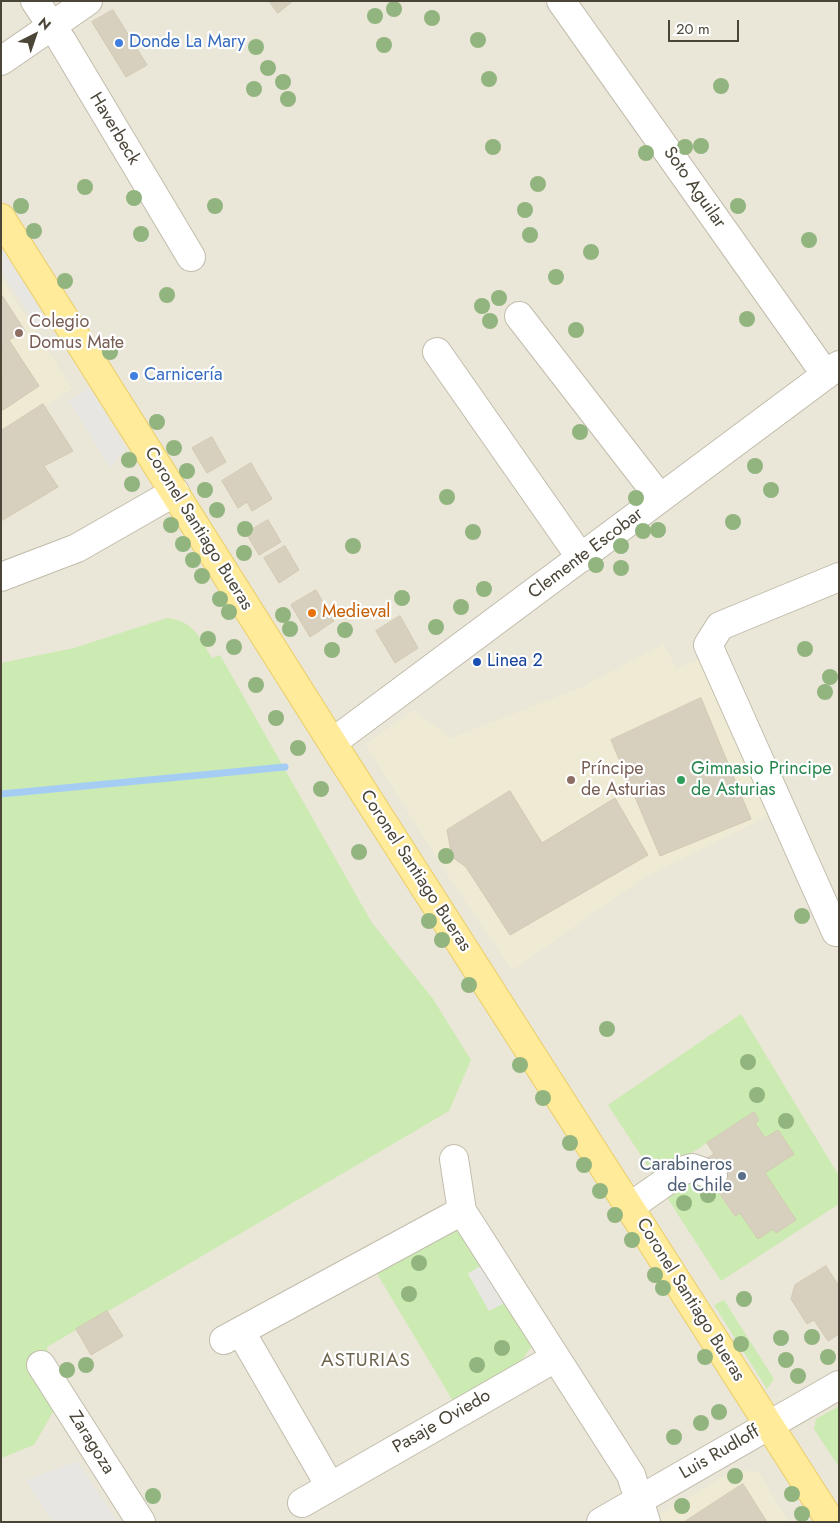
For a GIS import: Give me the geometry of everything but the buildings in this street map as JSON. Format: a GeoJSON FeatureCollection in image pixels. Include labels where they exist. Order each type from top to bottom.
{"type":"FeatureCollection","features":[{"type":"Feature","properties":{"kind":"main road","name":"Coronel Santiago Bueras"},"geometry":{"type":"LineString","coordinates":[[1,218],[332,742],[631,1206],[831,1522]]}},
{"type":"Feature","properties":{"kind":"street","name":"Haverbeck"},"geometry":{"type":"LineString","coordinates":[[35,1],[191,257]]}},
{"type":"Feature","properties":{"kind":"street"},"geometry":{"type":"LineString","coordinates":[[1,61],[88,1]]}},
{"type":"Feature","properties":{"kind":"street","name":"Soto Aguilar"},"geometry":{"type":"LineString","coordinates":[[561,1],[832,370]]}},
{"type":"Feature","properties":{"kind":"street"},"geometry":{"type":"LineString","coordinates":[[519,316],[660,498]]}},
{"type":"Feature","properties":{"kind":"street"},"geometry":{"type":"LineString","coordinates":[[437,352],[580,558]]}},
{"type":"Feature","properties":{"kind":"street","name":"Clemente Escobar"},"geometry":{"type":"LineString","coordinates":[[332,742],[832,370]]}},
{"type":"Feature","properties":{"kind":"street"},"geometry":{"type":"LineString","coordinates":[[1,576],[77,548],[175,492]]}},
{"type":"Feature","properties":{"kind":"street"},"geometry":{"type":"LineString","coordinates":[[836,932],[708,645],[720,626],[839,577]]}},
{"type":"Feature","properties":{"kind":"street"},"geometry":{"type":"LineString","coordinates":[[454,1159],[462,1211],[632,1475],[642,1511]]}},
{"type":"Feature","properties":{"kind":"street"},"geometry":{"type":"LineString","coordinates":[[631,1206],[687,1169],[692,1168],[712,1175]]}},
{"type":"Feature","properties":{"kind":"street"},"geometry":{"type":"LineString","coordinates":[[330,1486],[233,1336],[462,1211]]}},
{"type":"Feature","properties":{"kind":"street","name":"Pasaje Oviedo"},"geometry":{"type":"LineString","coordinates":[[302,1503],[555,1358]]}},
{"type":"Feature","properties":{"kind":"street","name":"Zaragoza"},"geometry":{"type":"LineString","coordinates":[[41,1365],[141,1522]]}},
{"type":"Feature","properties":{"kind":"street","name":"Luis Rudloff"},"geometry":{"type":"LineString","coordinates":[[601,1522],[642,1511],[769,1425],[839,1385]]}},
{"type":"Feature","properties":{"kind":"shaded area"},"geometry":{"type":"Polygon","coordinates":[[[1,1],[839,1],[839,1522],[1,1522],[1,1]]]}},
{"type":"Feature","properties":{"kind":"shaded area"},"geometry":{"type":"Polygon","coordinates":[[[1,248],[49,324],[36,325],[1,270],[1,248]]]}},
{"type":"Feature","properties":{"kind":"shaded area","name":"Colegio Domus Mate"},"geometry":{"type":"Polygon","coordinates":[[[1,277],[73,389],[1,434],[1,277]]]}},
{"type":"Feature","properties":{"kind":"shaded area"},"geometry":{"type":"Polygon","coordinates":[[[89,388],[126,449],[110,467],[69,401],[89,388]]]}},
{"type":"Feature","properties":{"kind":"shaded area","name":"Príncipe de Asturias"},"geometry":{"type":"Polygon","coordinates":[[[664,644],[676,668],[698,659],[706,664],[768,816],[645,877],[512,971],[447,875],[365,744],[414,710],[451,738],[579,688],[664,644]]]}},
{"type":"Feature","properties":{"kind":"shaded area"},"geometry":{"type":"Polygon","coordinates":[[[483,1265],[504,1303],[489,1311],[468,1273],[483,1265]]]}},
{"type":"Feature","properties":{"kind":"shaded area"},"geometry":{"type":"Polygon","coordinates":[[[77,1461],[118,1522],[53,1522],[26,1480],[77,1461]]]}},
{"type":"Feature","properties":{"kind":"shaded area"},"geometry":{"type":"Polygon","coordinates":[[[734,1470],[759,1472],[789,1522],[646,1522],[734,1470]]]}},
{"type":"Feature","properties":{"kind":"green space"},"geometry":{"type":"Polygon","coordinates":[[[167,618],[190,626],[212,658],[220,655],[372,923],[433,999],[471,1060],[449,1111],[47,1347],[54,1410],[34,1445],[1,1458],[1,663],[74,648],[167,618]]]}},
{"type":"Feature","properties":{"kind":"green space"},"geometry":{"type":"Polygon","coordinates":[[[741,1014],[839,1176],[839,1204],[721,1281],[664,1193],[674,1184],[713,1184],[734,1216],[740,1213],[773,1229],[776,1233],[796,1220],[765,1173],[793,1153],[778,1130],[765,1138],[755,1123],[759,1120],[754,1112],[655,1177],[608,1105],[741,1014]]]}},
{"type":"Feature","properties":{"kind":"green space"},"geometry":{"type":"Polygon","coordinates":[[[442,1222],[462,1229],[483,1265],[468,1274],[489,1311],[504,1303],[532,1346],[514,1371],[456,1406],[373,1267],[442,1222]]]}},
{"type":"Feature","properties":{"kind":"green space"},"geometry":{"type":"Polygon","coordinates":[[[724,1300],[774,1379],[767,1389],[714,1305],[724,1300]]]}},
{"type":"Feature","properties":{"kind":"green space"},"geometry":{"type":"Polygon","coordinates":[[[839,1406],[839,1467],[814,1429],[816,1419],[839,1406]]]}},
{"type":"Feature","properties":{"kind":"waterway"},"geometry":{"type":"LineString","coordinates":[[1,794],[285,767]]}},
{"type":"Feature","properties":{"kind":"place","name":"Donde La Mary"},"geometry":{"type":"Point","coordinates":[119,43]}},
{"type":"Feature","properties":{"kind":"place","name":"Colegio Domus Mate"},"geometry":{"type":"Point","coordinates":[19,333]}},
{"type":"Feature","properties":{"kind":"place","name":"Carnicería"},"geometry":{"type":"Point","coordinates":[134,376]}},
{"type":"Feature","properties":{"kind":"place","name":"Medieval"},"geometry":{"type":"Point","coordinates":[312,613]}},
{"type":"Feature","properties":{"kind":"place","name":"Linea 2"},"geometry":{"type":"Point","coordinates":[477,662]}},
{"type":"Feature","properties":{"kind":"place","name":"Príncipe de Asturias"},"geometry":{"type":"Point","coordinates":[571,780]}},
{"type":"Feature","properties":{"kind":"place","name":"Gimnasio Principe de Asturias"},"geometry":{"type":"Point","coordinates":[681,780]}},
{"type":"Feature","properties":{"kind":"place","name":"Carabineros de Chile"},"geometry":{"type":"Point","coordinates":[742,1176]}},
{"type":"Feature","properties":{"kind":"district","name":"ASTURIAS"},"geometry":{"type":"Point","coordinates":[366,1361]}}]}
